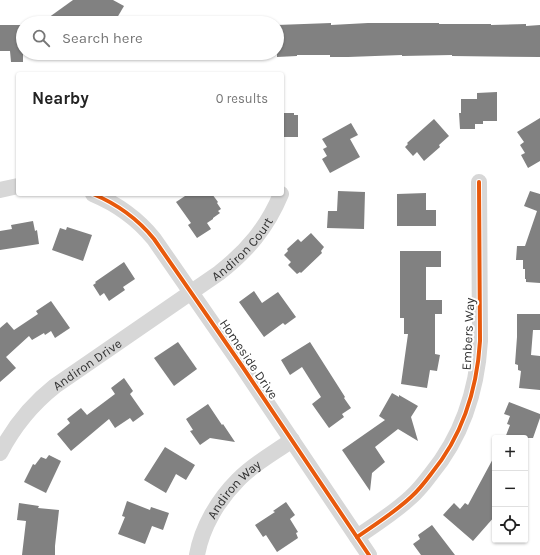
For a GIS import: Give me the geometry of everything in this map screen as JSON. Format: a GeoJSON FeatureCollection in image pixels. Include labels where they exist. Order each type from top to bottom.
{"type":"FeatureCollection","features":[{"type":"Feature","properties":{"kind":"street","name":"Embers Way"},"geometry":{"type":"LineString","coordinates":[[357,538],[395,511],[426,481],[448,451],[468,409],[477,372],[480,341],[479,182]]}},
{"type":"Feature","properties":{"kind":"street"},"geometry":{"type":"LineString","coordinates":[[0,190],[16,186]]}},
{"type":"Feature","properties":{"kind":"street","name":"Homeside Drive"},"geometry":{"type":"LineString","coordinates":[[97,196],[121,208],[144,228],[159,245],[369,555]]}},
{"type":"Feature","properties":{"kind":"street","name":"Andiron Court"},"geometry":{"type":"LineString","coordinates":[[191,292],[231,263],[248,246],[267,221],[280,196]]}},
{"type":"Feature","properties":{"kind":"street","name":"Andiron Drive"},"geometry":{"type":"LineString","coordinates":[[0,453],[17,425],[32,406],[43,396],[55,386],[191,292]]}},
{"type":"Feature","properties":{"kind":"street","name":"Andiron Way"},"geometry":{"type":"LineString","coordinates":[[197,555],[207,524],[214,510],[227,492],[237,480],[248,471],[292,440]]}},
{"type":"Feature","properties":{"kind":"building"},"geometry":{"type":"Polygon","coordinates":[[[73,0],[113,0],[124,6],[118,16],[51,16],[73,0]]]}},
{"type":"Feature","properties":{"kind":"building"},"geometry":{"type":"Polygon","coordinates":[[[331,23],[331,25],[368,23],[439,23],[491,25],[526,24],[526,26],[540,25],[540,57],[452,55],[330,57],[330,55],[297,55],[284,57],[284,25],[331,23]]]}},
{"type":"Feature","properties":{"kind":"building"},"geometry":{"type":"Polygon","coordinates":[[[0,25],[16,25],[16,60],[23,60],[23,62],[11,62],[10,51],[0,51],[0,25]]]}},
{"type":"Feature","properties":{"kind":"building"},"geometry":{"type":"Polygon","coordinates":[[[497,92],[497,121],[483,121],[483,124],[475,124],[475,129],[460,129],[459,113],[461,113],[461,99],[477,99],[477,93],[497,92]]]}},
{"type":"Feature","properties":{"kind":"building"},"geometry":{"type":"Polygon","coordinates":[[[284,113],[294,113],[294,115],[298,115],[298,137],[284,137],[284,113]]]}},
{"type":"Feature","properties":{"kind":"building"},"geometry":{"type":"Polygon","coordinates":[[[540,118],[540,161],[528,168],[521,155],[525,153],[520,145],[524,142],[517,132],[540,118]]]}},
{"type":"Feature","properties":{"kind":"building"},"geometry":{"type":"Polygon","coordinates":[[[434,119],[449,136],[439,145],[440,147],[424,161],[417,152],[413,156],[405,147],[408,144],[407,143],[434,119]]]}},
{"type":"Feature","properties":{"kind":"building"},"geometry":{"type":"Polygon","coordinates":[[[351,123],[358,135],[350,139],[360,157],[330,173],[322,159],[327,156],[323,149],[327,147],[322,139],[351,123]]]}},
{"type":"Feature","properties":{"kind":"building"},"geometry":{"type":"Polygon","coordinates":[[[338,191],[365,192],[364,229],[327,228],[328,211],[337,211],[338,191]]]}},
{"type":"Feature","properties":{"kind":"building"},"geometry":{"type":"Polygon","coordinates":[[[530,191],[540,194],[540,283],[526,282],[525,269],[523,269],[523,260],[516,260],[517,246],[525,246],[537,211],[524,206],[530,191]]]}},
{"type":"Feature","properties":{"kind":"building"},"geometry":{"type":"Polygon","coordinates":[[[426,193],[426,210],[436,210],[436,226],[397,226],[397,194],[426,193]]]}},
{"type":"Feature","properties":{"kind":"building"},"geometry":{"type":"Polygon","coordinates":[[[185,196],[214,196],[221,209],[218,211],[220,213],[207,223],[211,229],[197,238],[188,225],[191,223],[176,202],[185,196]]]}},
{"type":"Feature","properties":{"kind":"building"},"geometry":{"type":"Polygon","coordinates":[[[33,221],[35,231],[37,230],[39,244],[0,250],[0,231],[12,229],[11,225],[33,221]]]}},
{"type":"Feature","properties":{"kind":"building"},"geometry":{"type":"Polygon","coordinates":[[[67,227],[92,235],[83,261],[52,250],[60,228],[66,230],[67,227]]]}},
{"type":"Feature","properties":{"kind":"building"},"geometry":{"type":"Polygon","coordinates":[[[311,233],[324,247],[321,251],[322,253],[301,273],[300,272],[297,274],[288,265],[291,262],[284,255],[288,251],[287,249],[298,239],[301,242],[311,233]]]}},
{"type":"Feature","properties":{"kind":"building"},"geometry":{"type":"Polygon","coordinates":[[[400,251],[441,251],[441,267],[426,267],[426,300],[442,300],[442,314],[435,314],[435,354],[440,355],[437,371],[430,370],[427,388],[401,384],[408,334],[404,334],[404,318],[400,318],[400,251]]]}},
{"type":"Feature","properties":{"kind":"building"},"geometry":{"type":"Polygon","coordinates":[[[124,262],[135,279],[123,287],[125,290],[109,301],[104,293],[100,296],[93,285],[96,283],[95,282],[124,262]]]}},
{"type":"Feature","properties":{"kind":"building"},"geometry":{"type":"Polygon","coordinates":[[[254,291],[262,303],[278,292],[296,317],[285,325],[283,323],[264,337],[239,302],[254,291]]]}},
{"type":"Feature","properties":{"kind":"building"},"geometry":{"type":"Polygon","coordinates":[[[51,301],[70,328],[55,338],[51,331],[32,340],[29,336],[6,357],[16,368],[0,382],[0,328],[7,322],[14,330],[38,314],[36,311],[51,301]]]}},
{"type":"Feature","properties":{"kind":"building"},"geometry":{"type":"Polygon","coordinates":[[[517,314],[540,314],[540,330],[533,330],[531,355],[540,356],[540,390],[519,388],[521,371],[518,370],[518,365],[515,364],[517,314]]]}},
{"type":"Feature","properties":{"kind":"building"},"geometry":{"type":"Polygon","coordinates":[[[178,342],[197,369],[174,386],[154,358],[178,342]]]}},
{"type":"Feature","properties":{"kind":"building"},"geometry":{"type":"Polygon","coordinates":[[[310,342],[351,408],[342,414],[344,417],[329,428],[312,404],[321,397],[302,367],[290,375],[281,360],[310,342]]]}},
{"type":"Feature","properties":{"kind":"building"},"geometry":{"type":"Polygon","coordinates":[[[124,378],[133,391],[130,394],[144,414],[133,422],[130,418],[115,428],[109,419],[71,451],[57,434],[70,423],[67,419],[81,408],[87,415],[115,394],[111,388],[124,378]]]}},
{"type":"Feature","properties":{"kind":"building"},"geometry":{"type":"Polygon","coordinates":[[[392,393],[399,397],[399,395],[418,406],[411,417],[418,441],[398,429],[375,447],[385,462],[372,473],[370,491],[342,450],[385,420],[379,416],[392,393]]]}},
{"type":"Feature","properties":{"kind":"building"},"geometry":{"type":"Polygon","coordinates":[[[509,402],[540,414],[533,438],[528,438],[528,435],[506,435],[510,425],[507,424],[510,416],[504,414],[509,402]]]}},
{"type":"Feature","properties":{"kind":"building"},"geometry":{"type":"Polygon","coordinates":[[[208,404],[235,442],[210,438],[200,445],[190,431],[193,430],[186,419],[208,404]]]}},
{"type":"Feature","properties":{"kind":"building"},"geometry":{"type":"Polygon","coordinates":[[[165,447],[195,465],[186,480],[176,474],[166,493],[144,480],[165,447]]]}},
{"type":"Feature","properties":{"kind":"building"},"geometry":{"type":"Polygon","coordinates":[[[49,455],[61,461],[46,493],[24,482],[33,464],[35,465],[41,457],[46,459],[49,455]]]}},
{"type":"Feature","properties":{"kind":"building"},"geometry":{"type":"Polygon","coordinates":[[[492,461],[492,519],[473,541],[443,515],[454,503],[460,509],[465,503],[468,505],[492,461]]]}},
{"type":"Feature","properties":{"kind":"building"},"geometry":{"type":"Polygon","coordinates":[[[127,501],[150,510],[151,507],[169,513],[163,530],[152,526],[145,544],[118,534],[125,517],[122,516],[127,501]]]}},
{"type":"Feature","properties":{"kind":"building"},"geometry":{"type":"Polygon","coordinates":[[[286,502],[295,515],[290,519],[298,532],[296,533],[298,538],[277,552],[266,535],[263,537],[255,525],[275,512],[273,511],[286,502]]]}},
{"type":"Feature","properties":{"kind":"building"},"geometry":{"type":"Polygon","coordinates":[[[19,503],[39,506],[38,508],[59,510],[55,555],[22,555],[26,521],[17,520],[19,503]]]}},
{"type":"Feature","properties":{"kind":"building"},"geometry":{"type":"Polygon","coordinates":[[[432,525],[455,555],[421,555],[413,544],[420,539],[418,535],[432,525]]]}},
{"type":"Feature","properties":{"kind":"cycle path"},"geometry":{"type":"LineString","coordinates":[[357,537],[398,508],[419,489],[452,444],[460,428],[472,394],[476,377],[480,341],[479,182]]}},
{"type":"Feature","properties":{"kind":"cycle path"},"geometry":{"type":"LineString","coordinates":[[97,196],[110,202],[134,218],[154,239],[242,366],[369,555]]}}]}
